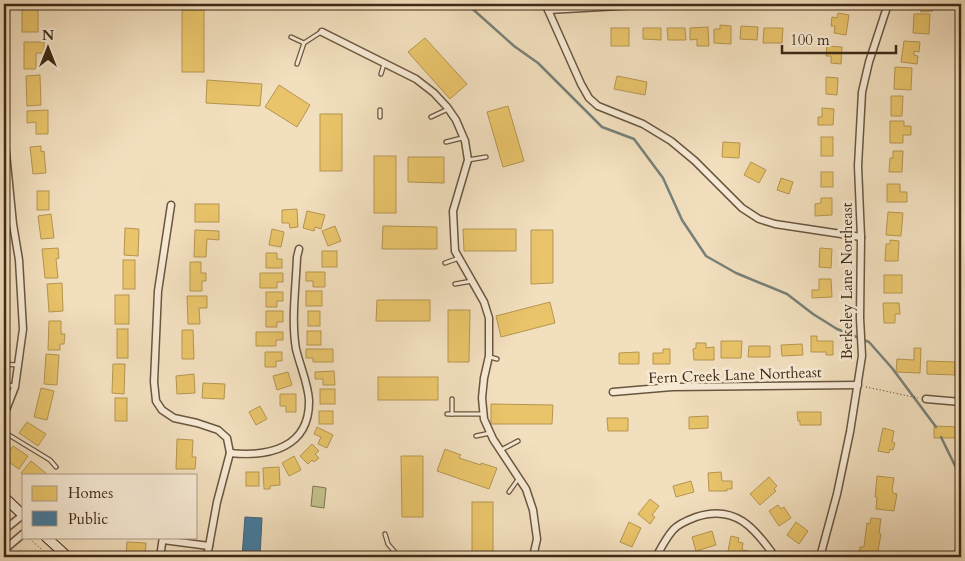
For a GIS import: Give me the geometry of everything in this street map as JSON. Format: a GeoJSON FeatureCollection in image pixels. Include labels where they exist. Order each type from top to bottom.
{"type":"FeatureCollection","features":[{"type":"Feature","properties":{"kind":"main road"},"geometry":{"type":"LineString","coordinates":[[4,497],[22,514]]}},
{"type":"Feature","properties":{"kind":"main road"},"geometry":{"type":"LineString","coordinates":[[47,538],[68,557]]}},
{"type":"Feature","properties":{"kind":"street"},"geometry":{"type":"LineString","coordinates":[[655,4],[547,7],[589,98],[598,106],[643,124],[671,141],[696,160],[742,208],[759,219],[775,224],[861,237]]}},
{"type":"Feature","properties":{"kind":"street","name":"Berkeley Lane Northeast"},"geometry":{"type":"LineString","coordinates":[[820,557],[837,494],[862,356],[860,318],[861,237],[858,166],[862,92],[869,62],[888,4]]}},
{"type":"Feature","properties":{"kind":"street"},"geometry":{"type":"LineString","coordinates":[[322,32],[416,79],[434,92],[456,120],[463,137],[468,160],[453,211],[455,251],[484,302],[489,318],[489,356],[482,398],[484,414],[490,432],[526,489],[533,510],[537,539],[533,557]]}},
{"type":"Feature","properties":{"kind":"street"},"geometry":{"type":"LineString","coordinates":[[4,133],[23,311],[23,329],[15,387],[4,415]]}},
{"type":"Feature","properties":{"kind":"street"},"geometry":{"type":"LineString","coordinates":[[171,206],[158,291],[154,382],[156,400],[162,410],[174,418],[218,430],[227,438],[230,453],[217,502],[207,557]]}},
{"type":"Feature","properties":{"kind":"street"},"geometry":{"type":"LineString","coordinates":[[4,223],[13,224]]}},
{"type":"Feature","properties":{"kind":"street"},"geometry":{"type":"LineString","coordinates":[[230,453],[247,455],[286,447],[300,435],[306,419],[309,401],[296,349],[295,332],[297,257],[299,250]]}},
{"type":"Feature","properties":{"kind":"street","name":"Fern Creek Lane Northeast"},"geometry":{"type":"LineString","coordinates":[[613,392],[672,387],[858,385]]}},
{"type":"Feature","properties":{"kind":"street"},"geometry":{"type":"LineString","coordinates":[[926,399],[961,402]]}},
{"type":"Feature","properties":{"kind":"street"},"geometry":{"type":"LineString","coordinates":[[656,557],[674,528],[688,519],[720,513],[736,516],[752,528],[762,538],[775,557]]}},
{"type":"Feature","properties":{"kind":"street"},"geometry":{"type":"LineString","coordinates":[[4,530],[22,516]]}},
{"type":"Feature","properties":{"kind":"street"},"geometry":{"type":"LineString","coordinates":[[4,550],[22,535]]}},
{"type":"Feature","properties":{"kind":"street"},"geometry":{"type":"LineString","coordinates":[[160,557],[163,539],[209,546]]}},
{"type":"Feature","properties":{"kind":"lane"},"geometry":{"type":"LineString","coordinates":[[297,64],[304,43],[322,32]]}},
{"type":"Feature","properties":{"kind":"lane"},"geometry":{"type":"LineString","coordinates":[[291,37],[304,43]]}},
{"type":"Feature","properties":{"kind":"lane"},"geometry":{"type":"LineString","coordinates":[[380,74],[384,63]]}},
{"type":"Feature","properties":{"kind":"lane"},"geometry":{"type":"LineString","coordinates":[[431,117],[448,109]]}},
{"type":"Feature","properties":{"kind":"lane"},"geometry":{"type":"LineString","coordinates":[[380,110],[380,117]]}},
{"type":"Feature","properties":{"kind":"lane"},"geometry":{"type":"LineString","coordinates":[[446,142],[463,137]]}},
{"type":"Feature","properties":{"kind":"lane"},"geometry":{"type":"LineString","coordinates":[[468,160],[486,157]]}},
{"type":"Feature","properties":{"kind":"lane"},"geometry":{"type":"LineString","coordinates":[[445,263],[459,258]]}},
{"type":"Feature","properties":{"kind":"lane"},"geometry":{"type":"LineString","coordinates":[[455,284],[472,281]]}},
{"type":"Feature","properties":{"kind":"lane"},"geometry":{"type":"LineString","coordinates":[[489,356],[497,359]]}},
{"type":"Feature","properties":{"kind":"lane"},"geometry":{"type":"LineString","coordinates":[[4,364],[18,364]]}},
{"type":"Feature","properties":{"kind":"lane"},"geometry":{"type":"LineString","coordinates":[[4,383],[15,387]]}},
{"type":"Feature","properties":{"kind":"lane"},"geometry":{"type":"LineString","coordinates":[[452,399],[452,414]]}},
{"type":"Feature","properties":{"kind":"lane"},"geometry":{"type":"LineString","coordinates":[[447,414],[484,414]]}},
{"type":"Feature","properties":{"kind":"lane"},"geometry":{"type":"LineString","coordinates":[[4,432],[50,460],[56,467]]}},
{"type":"Feature","properties":{"kind":"lane"},"geometry":{"type":"LineString","coordinates":[[476,436],[490,432]]}},
{"type":"Feature","properties":{"kind":"lane"},"geometry":{"type":"LineString","coordinates":[[501,450],[518,442]]}},
{"type":"Feature","properties":{"kind":"lane"},"geometry":{"type":"LineString","coordinates":[[509,492],[520,478]]}},
{"type":"Feature","properties":{"kind":"lane"},"geometry":{"type":"LineString","coordinates":[[385,534],[388,544],[399,557]]}},
{"type":"Feature","properties":{"kind":"path"},"geometry":{"type":"LineString","coordinates":[[858,385],[926,399]]}},
{"type":"Feature","properties":{"kind":"path"},"geometry":{"type":"LineString","coordinates":[[28,538],[50,557]]}},
{"type":"Feature","properties":{"kind":"shaded area"},"geometry":{"type":"Polygon","coordinates":[[[313,486],[326,488],[324,508],[311,506],[313,486]]]}},
{"type":"Feature","properties":{"kind":"building: Homes"},"geometry":{"type":"Polygon","coordinates":[[[920,4],[932,4],[933,11],[921,12],[920,4]]]}},
{"type":"Feature","properties":{"kind":"building: Homes"},"geometry":{"type":"Polygon","coordinates":[[[22,7],[38,7],[38,32],[22,32],[22,7]]]}},
{"type":"Feature","properties":{"kind":"building: Homes"},"geometry":{"type":"Polygon","coordinates":[[[182,10],[204,10],[204,72],[182,72],[182,10]]]}},
{"type":"Feature","properties":{"kind":"building: Homes"},"geometry":{"type":"Polygon","coordinates":[[[838,13],[849,15],[846,35],[834,33],[835,26],[831,26],[832,17],[837,18],[838,13]]]}},
{"type":"Feature","properties":{"kind":"building: Homes"},"geometry":{"type":"Polygon","coordinates":[[[914,14],[930,14],[929,34],[913,33],[914,14]]]}},
{"type":"Feature","properties":{"kind":"building: Homes"},"geometry":{"type":"Polygon","coordinates":[[[720,25],[731,26],[731,44],[714,43],[714,29],[720,29],[720,25]]]}},
{"type":"Feature","properties":{"kind":"building: Homes"},"geometry":{"type":"Polygon","coordinates":[[[741,26],[758,27],[757,40],[740,39],[741,26]]]}},
{"type":"Feature","properties":{"kind":"building: Homes"},"geometry":{"type":"Polygon","coordinates":[[[708,27],[709,46],[697,46],[697,39],[690,40],[690,28],[708,27]]]}},
{"type":"Feature","properties":{"kind":"building: Homes"},"geometry":{"type":"Polygon","coordinates":[[[611,28],[629,28],[629,46],[611,46],[611,28]]]}},
{"type":"Feature","properties":{"kind":"building: Homes"},"geometry":{"type":"Polygon","coordinates":[[[643,28],[661,28],[661,40],[643,39],[643,28]]]}},
{"type":"Feature","properties":{"kind":"building: Homes"},"geometry":{"type":"Polygon","coordinates":[[[667,28],[685,28],[686,40],[668,40],[667,28]]]}},
{"type":"Feature","properties":{"kind":"building: Homes"},"geometry":{"type":"Polygon","coordinates":[[[764,28],[783,28],[782,43],[763,43],[764,28]]]}},
{"type":"Feature","properties":{"kind":"building: Homes"},"geometry":{"type":"Polygon","coordinates":[[[425,38],[467,84],[450,99],[408,52],[425,38]]]}},
{"type":"Feature","properties":{"kind":"building: Homes"},"geometry":{"type":"Polygon","coordinates":[[[904,41],[920,42],[919,52],[914,51],[914,55],[918,56],[917,64],[901,62],[904,41]]]}},
{"type":"Feature","properties":{"kind":"building: Homes"},"geometry":{"type":"Polygon","coordinates":[[[24,42],[44,42],[44,53],[36,53],[36,69],[24,69],[24,42]]]}},
{"type":"Feature","properties":{"kind":"building: Homes"},"geometry":{"type":"Polygon","coordinates":[[[827,46],[842,47],[841,64],[831,63],[831,56],[826,56],[827,46]]]}},
{"type":"Feature","properties":{"kind":"building: Homes"},"geometry":{"type":"Polygon","coordinates":[[[895,67],[912,68],[911,90],[894,89],[895,67]]]}},
{"type":"Feature","properties":{"kind":"building: Homes"},"geometry":{"type":"Polygon","coordinates":[[[40,75],[41,105],[27,106],[26,76],[40,75]]]}},
{"type":"Feature","properties":{"kind":"building: Homes"},"geometry":{"type":"Polygon","coordinates":[[[617,76],[647,82],[645,95],[614,89],[617,76]]]}},
{"type":"Feature","properties":{"kind":"building: Homes"},"geometry":{"type":"Polygon","coordinates":[[[826,77],[838,78],[837,95],[826,94],[826,77]]]}},
{"type":"Feature","properties":{"kind":"building: Homes"},"geometry":{"type":"Polygon","coordinates":[[[207,80],[262,84],[260,106],[206,103],[207,80]]]}},
{"type":"Feature","properties":{"kind":"building: Homes"},"geometry":{"type":"Polygon","coordinates":[[[279,85],[310,105],[297,127],[265,107],[279,85]]]}},
{"type":"Feature","properties":{"kind":"building: Homes"},"geometry":{"type":"Polygon","coordinates":[[[891,96],[903,96],[902,116],[891,116],[891,96]]]}},
{"type":"Feature","properties":{"kind":"building: Homes"},"geometry":{"type":"Polygon","coordinates":[[[508,106],[524,161],[503,167],[487,112],[508,106]]]}},
{"type":"Feature","properties":{"kind":"building: Homes"},"geometry":{"type":"Polygon","coordinates":[[[822,108],[834,109],[833,125],[818,125],[818,117],[822,117],[822,108]]]}},
{"type":"Feature","properties":{"kind":"building: Homes"},"geometry":{"type":"Polygon","coordinates":[[[48,110],[48,134],[36,134],[36,122],[27,123],[27,111],[48,110]]]}},
{"type":"Feature","properties":{"kind":"building: Homes"},"geometry":{"type":"Polygon","coordinates":[[[320,114],[342,114],[342,171],[320,171],[320,114]]]}},
{"type":"Feature","properties":{"kind":"building: Homes"},"geometry":{"type":"Polygon","coordinates":[[[890,121],[904,121],[904,126],[911,126],[911,135],[903,135],[903,143],[890,143],[890,121]]]}},
{"type":"Feature","properties":{"kind":"building: Homes"},"geometry":{"type":"Polygon","coordinates":[[[821,137],[833,137],[833,156],[821,156],[821,137]]]}},
{"type":"Feature","properties":{"kind":"building: Homes"},"geometry":{"type":"Polygon","coordinates":[[[723,142],[740,143],[739,158],[722,157],[723,142]]]}},
{"type":"Feature","properties":{"kind":"building: Homes"},"geometry":{"type":"Polygon","coordinates":[[[41,146],[41,152],[44,151],[46,173],[33,174],[30,147],[41,146]]]}},
{"type":"Feature","properties":{"kind":"building: Homes"},"geometry":{"type":"Polygon","coordinates":[[[893,151],[903,151],[902,172],[889,172],[890,158],[893,158],[893,151]]]}},
{"type":"Feature","properties":{"kind":"building: Homes"},"geometry":{"type":"Polygon","coordinates":[[[374,156],[396,156],[396,213],[374,213],[374,156]]]}},
{"type":"Feature","properties":{"kind":"building: Homes"},"geometry":{"type":"Polygon","coordinates":[[[408,157],[444,157],[444,183],[408,182],[408,157]]]}},
{"type":"Feature","properties":{"kind":"building: Homes"},"geometry":{"type":"Polygon","coordinates":[[[751,162],[766,170],[759,183],[744,175],[751,162]]]}},
{"type":"Feature","properties":{"kind":"building: Homes"},"geometry":{"type":"Polygon","coordinates":[[[821,172],[833,172],[833,187],[821,187],[821,172]]]}},
{"type":"Feature","properties":{"kind":"building: Homes"},"geometry":{"type":"Polygon","coordinates":[[[781,178],[793,182],[789,194],[777,190],[781,178]]]}},
{"type":"Feature","properties":{"kind":"building: Homes"},"geometry":{"type":"Polygon","coordinates":[[[887,184],[900,184],[900,192],[907,192],[907,202],[887,202],[887,184]]]}},
{"type":"Feature","properties":{"kind":"building: Homes"},"geometry":{"type":"Polygon","coordinates":[[[957,189],[961,189],[961,204],[957,204],[957,189]]]}},
{"type":"Feature","properties":{"kind":"building: Homes"},"geometry":{"type":"Polygon","coordinates":[[[37,191],[49,191],[49,210],[37,210],[37,191]]]}},
{"type":"Feature","properties":{"kind":"building: Homes"},"geometry":{"type":"Polygon","coordinates":[[[821,198],[832,198],[832,215],[815,216],[815,204],[821,203],[821,198]]]}},
{"type":"Feature","properties":{"kind":"building: Homes"},"geometry":{"type":"Polygon","coordinates":[[[195,204],[219,204],[219,222],[195,222],[195,204]]]}},
{"type":"Feature","properties":{"kind":"building: Homes"},"geometry":{"type":"Polygon","coordinates":[[[297,209],[298,227],[290,228],[289,223],[282,223],[282,210],[297,209]]]}},
{"type":"Feature","properties":{"kind":"building: Homes"},"geometry":{"type":"Polygon","coordinates":[[[307,211],[325,215],[321,229],[315,227],[314,231],[303,228],[307,211]]]}},
{"type":"Feature","properties":{"kind":"building: Homes"},"geometry":{"type":"Polygon","coordinates":[[[888,212],[903,213],[901,236],[886,235],[888,212]]]}},
{"type":"Feature","properties":{"kind":"building: Homes"},"geometry":{"type":"Polygon","coordinates":[[[51,214],[54,238],[41,239],[38,216],[51,214]]]}},
{"type":"Feature","properties":{"kind":"building: Homes"},"geometry":{"type":"Polygon","coordinates":[[[335,226],[341,241],[328,246],[322,231],[335,226]]]}},
{"type":"Feature","properties":{"kind":"building: Homes"},"geometry":{"type":"Polygon","coordinates":[[[383,226],[437,227],[437,249],[382,249],[383,226]]]}},
{"type":"Feature","properties":{"kind":"building: Homes"},"geometry":{"type":"Polygon","coordinates":[[[125,228],[139,229],[138,256],[124,255],[125,228]]]}},
{"type":"Feature","properties":{"kind":"building: Homes"},"geometry":{"type":"Polygon","coordinates":[[[272,229],[284,232],[281,247],[269,245],[272,229]]]}},
{"type":"Feature","properties":{"kind":"building: Homes"},"geometry":{"type":"Polygon","coordinates":[[[463,229],[516,229],[516,251],[464,251],[463,229]]]}},
{"type":"Feature","properties":{"kind":"building: Homes"},"geometry":{"type":"Polygon","coordinates":[[[195,230],[219,231],[219,240],[207,239],[206,257],[194,257],[195,230]]]}},
{"type":"Feature","properties":{"kind":"building: Homes"},"geometry":{"type":"Polygon","coordinates":[[[531,230],[553,230],[553,283],[531,284],[531,230]]]}},
{"type":"Feature","properties":{"kind":"building: Homes"},"geometry":{"type":"Polygon","coordinates":[[[890,240],[899,241],[898,261],[885,261],[886,244],[890,244],[890,240]]]}},
{"type":"Feature","properties":{"kind":"building: Homes"},"geometry":{"type":"Polygon","coordinates":[[[58,248],[59,258],[56,259],[58,278],[45,278],[42,249],[58,248]]]}},
{"type":"Feature","properties":{"kind":"building: Homes"},"geometry":{"type":"Polygon","coordinates":[[[820,248],[832,249],[831,268],[819,267],[820,248]]]}},
{"type":"Feature","properties":{"kind":"building: Homes"},"geometry":{"type":"Polygon","coordinates":[[[322,251],[337,251],[337,267],[322,267],[322,251]]]}},
{"type":"Feature","properties":{"kind":"building: Homes"},"geometry":{"type":"Polygon","coordinates":[[[266,253],[277,253],[277,259],[282,259],[282,268],[266,268],[266,253]]]}},
{"type":"Feature","properties":{"kind":"building: Homes"},"geometry":{"type":"Polygon","coordinates":[[[123,260],[135,260],[135,289],[123,289],[123,260]]]}},
{"type":"Feature","properties":{"kind":"building: Homes"},"geometry":{"type":"Polygon","coordinates":[[[190,262],[201,262],[201,273],[206,273],[206,281],[202,281],[202,291],[190,291],[190,262]]]}},
{"type":"Feature","properties":{"kind":"building: Homes"},"geometry":{"type":"Polygon","coordinates":[[[306,272],[325,272],[325,287],[313,287],[313,281],[306,281],[306,272]]]}},
{"type":"Feature","properties":{"kind":"building: Homes"},"geometry":{"type":"Polygon","coordinates":[[[260,273],[283,273],[283,282],[277,282],[277,288],[260,288],[260,273]]]}},
{"type":"Feature","properties":{"kind":"building: Homes"},"geometry":{"type":"Polygon","coordinates":[[[884,275],[902,275],[902,293],[884,293],[884,275]]]}},
{"type":"Feature","properties":{"kind":"building: Homes"},"geometry":{"type":"Polygon","coordinates":[[[819,279],[831,279],[832,297],[812,298],[812,290],[819,290],[819,279]]]}},
{"type":"Feature","properties":{"kind":"building: Homes"},"geometry":{"type":"Polygon","coordinates":[[[62,283],[63,311],[49,312],[47,284],[62,283]]]}},
{"type":"Feature","properties":{"kind":"building: Homes"},"geometry":{"type":"Polygon","coordinates":[[[306,291],[322,291],[322,306],[306,306],[306,291]]]}},
{"type":"Feature","properties":{"kind":"building: Homes"},"geometry":{"type":"Polygon","coordinates":[[[266,292],[283,292],[283,301],[277,301],[277,307],[266,307],[266,292]]]}},
{"type":"Feature","properties":{"kind":"building: Homes"},"geometry":{"type":"Polygon","coordinates":[[[115,295],[129,295],[129,324],[115,324],[115,295]]]}},
{"type":"Feature","properties":{"kind":"building: Homes"},"geometry":{"type":"Polygon","coordinates":[[[187,296],[207,296],[207,308],[199,308],[200,324],[188,324],[187,296]]]}},
{"type":"Feature","properties":{"kind":"building: Homes"},"geometry":{"type":"Polygon","coordinates":[[[377,300],[430,300],[430,321],[376,321],[377,300]]]}},
{"type":"Feature","properties":{"kind":"building: Homes"},"geometry":{"type":"Polygon","coordinates":[[[550,302],[555,323],[501,337],[496,316],[550,302]]]}},
{"type":"Feature","properties":{"kind":"building: Homes"},"geometry":{"type":"Polygon","coordinates":[[[883,303],[899,303],[900,314],[895,314],[895,323],[884,323],[883,303]]]}},
{"type":"Feature","properties":{"kind":"building: Homes"},"geometry":{"type":"Polygon","coordinates":[[[448,310],[470,310],[469,362],[448,362],[448,310]]]}},
{"type":"Feature","properties":{"kind":"building: Homes"},"geometry":{"type":"Polygon","coordinates":[[[266,311],[283,311],[283,322],[277,322],[277,327],[266,327],[266,311]]]}},
{"type":"Feature","properties":{"kind":"building: Homes"},"geometry":{"type":"Polygon","coordinates":[[[308,311],[320,311],[320,326],[308,326],[308,311]]]}},
{"type":"Feature","properties":{"kind":"building: Homes"},"geometry":{"type":"Polygon","coordinates":[[[49,321],[61,321],[61,334],[65,334],[64,344],[60,344],[60,350],[48,350],[49,321]]]}},
{"type":"Feature","properties":{"kind":"building: Homes"},"geometry":{"type":"Polygon","coordinates":[[[117,329],[128,329],[128,358],[117,358],[117,329]]]}},
{"type":"Feature","properties":{"kind":"building: Homes"},"geometry":{"type":"Polygon","coordinates":[[[182,330],[193,330],[194,359],[182,359],[182,330]]]}},
{"type":"Feature","properties":{"kind":"building: Homes"},"geometry":{"type":"Polygon","coordinates":[[[307,331],[321,331],[321,345],[307,345],[307,331]]]}},
{"type":"Feature","properties":{"kind":"building: Homes"},"geometry":{"type":"Polygon","coordinates":[[[256,332],[283,332],[283,340],[276,340],[276,346],[256,346],[256,332]]]}},
{"type":"Feature","properties":{"kind":"building: Homes"},"geometry":{"type":"Polygon","coordinates":[[[811,336],[817,336],[817,341],[833,341],[833,355],[826,355],[826,352],[811,352],[811,336]]]}},
{"type":"Feature","properties":{"kind":"building: Homes"},"geometry":{"type":"Polygon","coordinates":[[[721,341],[742,341],[741,358],[721,358],[721,341]]]}},
{"type":"Feature","properties":{"kind":"building: Homes"},"geometry":{"type":"Polygon","coordinates":[[[696,343],[706,343],[706,348],[714,347],[714,360],[694,360],[693,349],[696,348],[696,343]]]}},
{"type":"Feature","properties":{"kind":"building: Homes"},"geometry":{"type":"Polygon","coordinates":[[[802,344],[803,355],[782,356],[781,345],[802,344]]]}},
{"type":"Feature","properties":{"kind":"building: Homes"},"geometry":{"type":"Polygon","coordinates":[[[749,346],[770,346],[770,357],[748,357],[749,346]]]}},
{"type":"Feature","properties":{"kind":"building: Homes"},"geometry":{"type":"Polygon","coordinates":[[[914,348],[921,348],[920,373],[896,372],[897,359],[914,360],[914,348]]]}},
{"type":"Feature","properties":{"kind":"building: Homes"},"geometry":{"type":"Polygon","coordinates":[[[306,349],[333,349],[333,362],[313,362],[313,358],[306,358],[306,349]]]}},
{"type":"Feature","properties":{"kind":"building: Homes"},"geometry":{"type":"Polygon","coordinates":[[[663,349],[670,349],[670,364],[653,364],[653,353],[663,353],[663,349]]]}},
{"type":"Feature","properties":{"kind":"building: Homes"},"geometry":{"type":"Polygon","coordinates":[[[265,352],[282,352],[282,361],[276,361],[276,367],[265,367],[265,352]]]}},
{"type":"Feature","properties":{"kind":"building: Homes"},"geometry":{"type":"Polygon","coordinates":[[[639,352],[639,364],[619,364],[619,353],[639,352]]]}},
{"type":"Feature","properties":{"kind":"building: Homes"},"geometry":{"type":"Polygon","coordinates":[[[46,354],[59,355],[57,385],[44,384],[46,354]]]}},
{"type":"Feature","properties":{"kind":"building: Homes"},"geometry":{"type":"Polygon","coordinates":[[[927,361],[955,362],[955,375],[927,374],[927,361]]]}},
{"type":"Feature","properties":{"kind":"building: Homes"},"geometry":{"type":"Polygon","coordinates":[[[113,364],[125,364],[124,394],[112,393],[113,364]]]}},
{"type":"Feature","properties":{"kind":"building: Homes"},"geometry":{"type":"Polygon","coordinates":[[[334,371],[335,385],[323,385],[323,379],[315,379],[315,372],[334,371]]]}},
{"type":"Feature","properties":{"kind":"building: Homes"},"geometry":{"type":"Polygon","coordinates":[[[288,372],[292,385],[277,390],[273,376],[288,372]]]}},
{"type":"Feature","properties":{"kind":"building: Homes"},"geometry":{"type":"Polygon","coordinates":[[[194,374],[195,393],[177,394],[176,376],[194,374]]]}},
{"type":"Feature","properties":{"kind":"building: Homes"},"geometry":{"type":"Polygon","coordinates":[[[378,377],[438,377],[438,400],[378,400],[378,377]]]}},
{"type":"Feature","properties":{"kind":"building: Homes"},"geometry":{"type":"Polygon","coordinates":[[[203,383],[225,384],[224,399],[202,398],[203,383]]]}},
{"type":"Feature","properties":{"kind":"building: Homes"},"geometry":{"type":"Polygon","coordinates":[[[41,388],[54,391],[47,420],[34,417],[41,388]]]}},
{"type":"Feature","properties":{"kind":"building: Homes"},"geometry":{"type":"Polygon","coordinates":[[[320,389],[335,389],[335,404],[320,404],[320,389]]]}},
{"type":"Feature","properties":{"kind":"building: Homes"},"geometry":{"type":"Polygon","coordinates":[[[280,394],[296,394],[296,412],[286,412],[286,406],[280,406],[280,394]]]}},
{"type":"Feature","properties":{"kind":"building: Homes"},"geometry":{"type":"Polygon","coordinates":[[[115,398],[127,398],[127,421],[115,421],[115,398]]]}},
{"type":"Feature","properties":{"kind":"building: Homes"},"geometry":{"type":"Polygon","coordinates":[[[491,404],[553,405],[552,424],[491,424],[491,404]]]}},
{"type":"Feature","properties":{"kind":"building: Homes"},"geometry":{"type":"Polygon","coordinates":[[[260,406],[267,419],[256,425],[249,412],[260,406]]]}},
{"type":"Feature","properties":{"kind":"building: Homes"},"geometry":{"type":"Polygon","coordinates":[[[319,411],[333,411],[333,424],[319,424],[319,411]]]}},
{"type":"Feature","properties":{"kind":"building: Homes"},"geometry":{"type":"Polygon","coordinates":[[[797,412],[821,412],[821,425],[800,425],[797,412]]]}},
{"type":"Feature","properties":{"kind":"building: Homes"},"geometry":{"type":"Polygon","coordinates":[[[708,416],[708,428],[689,429],[689,417],[708,416]]]}},
{"type":"Feature","properties":{"kind":"building: Homes"},"geometry":{"type":"Polygon","coordinates":[[[607,418],[628,418],[628,431],[608,431],[607,418]]]}},
{"type":"Feature","properties":{"kind":"building: Homes"},"geometry":{"type":"Polygon","coordinates":[[[27,422],[46,434],[38,446],[19,433],[27,422]]]}},
{"type":"Feature","properties":{"kind":"building: Homes"},"geometry":{"type":"Polygon","coordinates":[[[934,426],[960,427],[959,438],[934,438],[934,426]]]}},
{"type":"Feature","properties":{"kind":"building: Homes"},"geometry":{"type":"Polygon","coordinates":[[[317,427],[333,435],[327,448],[318,444],[321,437],[314,434],[317,427]]]}},
{"type":"Feature","properties":{"kind":"building: Homes"},"geometry":{"type":"Polygon","coordinates":[[[883,428],[894,431],[892,442],[895,443],[893,450],[890,449],[889,453],[878,451],[883,428]]]}},
{"type":"Feature","properties":{"kind":"building: Homes"},"geometry":{"type":"Polygon","coordinates":[[[177,439],[193,440],[192,457],[196,457],[195,469],[176,469],[177,439]]]}},
{"type":"Feature","properties":{"kind":"building: Homes"},"geometry":{"type":"Polygon","coordinates":[[[312,444],[319,451],[315,454],[319,458],[314,462],[312,460],[308,464],[300,456],[312,444]]]}},
{"type":"Feature","properties":{"kind":"building: Homes"},"geometry":{"type":"Polygon","coordinates":[[[13,446],[28,456],[19,469],[4,459],[13,446]]]}},
{"type":"Feature","properties":{"kind":"building: Homes"},"geometry":{"type":"Polygon","coordinates":[[[445,449],[461,455],[459,458],[497,468],[489,489],[437,471],[445,449]]]}},
{"type":"Feature","properties":{"kind":"building: Homes"},"geometry":{"type":"Polygon","coordinates":[[[294,456],[301,470],[289,476],[282,463],[294,456]]]}},
{"type":"Feature","properties":{"kind":"building: Homes"},"geometry":{"type":"Polygon","coordinates":[[[401,456],[423,456],[423,517],[402,517],[401,456]]]}},
{"type":"Feature","properties":{"kind":"building: Homes"},"geometry":{"type":"Polygon","coordinates":[[[31,461],[47,474],[22,474],[21,473],[31,461]]]}},
{"type":"Feature","properties":{"kind":"building: Homes"},"geometry":{"type":"Polygon","coordinates":[[[279,467],[280,485],[264,489],[263,468],[279,467]]]}},
{"type":"Feature","properties":{"kind":"building: Homes"},"geometry":{"type":"Polygon","coordinates":[[[246,472],[259,472],[259,486],[246,486],[246,472]]]}},
{"type":"Feature","properties":{"kind":"building: Homes"},"geometry":{"type":"Polygon","coordinates":[[[721,472],[722,481],[732,481],[732,489],[727,489],[727,491],[709,491],[708,473],[721,472]]]}},
{"type":"Feature","properties":{"kind":"building: Homes"},"geometry":{"type":"Polygon","coordinates":[[[877,476],[894,478],[892,490],[893,493],[897,494],[894,511],[876,509],[877,476]]]}},
{"type":"Feature","properties":{"kind":"building: Homes"},"geometry":{"type":"Polygon","coordinates":[[[769,477],[777,486],[774,489],[776,491],[760,505],[750,494],[769,477]]]}},
{"type":"Feature","properties":{"kind":"building: Homes"},"geometry":{"type":"Polygon","coordinates":[[[691,481],[694,492],[676,497],[673,486],[691,481]]]}},
{"type":"Feature","properties":{"kind":"building: Homes"},"geometry":{"type":"Polygon","coordinates":[[[650,499],[659,506],[652,515],[655,517],[650,524],[638,514],[650,499]]]}},
{"type":"Feature","properties":{"kind":"building: Homes"},"geometry":{"type":"Polygon","coordinates":[[[472,502],[493,502],[493,557],[472,557],[472,502]]]}},
{"type":"Feature","properties":{"kind":"building: Homes"},"geometry":{"type":"Polygon","coordinates":[[[778,505],[781,509],[784,507],[791,518],[779,526],[769,511],[778,505]]]}},
{"type":"Feature","properties":{"kind":"building: Homes"},"geometry":{"type":"Polygon","coordinates":[[[871,518],[881,519],[879,533],[881,534],[877,557],[859,557],[860,547],[864,547],[867,523],[870,524],[871,518]]]}},
{"type":"Feature","properties":{"kind":"building: Homes"},"geometry":{"type":"Polygon","coordinates":[[[629,522],[641,528],[632,547],[620,542],[629,522]]]}},
{"type":"Feature","properties":{"kind":"building: Homes"},"geometry":{"type":"Polygon","coordinates":[[[796,522],[808,531],[799,544],[787,535],[796,522]]]}},
{"type":"Feature","properties":{"kind":"building: Homes"},"geometry":{"type":"Polygon","coordinates":[[[712,531],[716,545],[696,551],[692,537],[712,531]]]}},
{"type":"Feature","properties":{"kind":"building: Homes"},"geometry":{"type":"Polygon","coordinates":[[[731,536],[739,538],[738,542],[743,543],[742,550],[749,551],[748,557],[727,556],[731,536]]]}},
{"type":"Feature","properties":{"kind":"building: Homes"},"geometry":{"type":"Polygon","coordinates":[[[127,542],[146,543],[145,557],[126,557],[127,542]]]}},
{"type":"Feature","properties":{"kind":"building: Public"},"geometry":{"type":"Polygon","coordinates":[[[245,517],[262,518],[260,557],[242,557],[245,517]]]}},
{"type":"Feature","properties":{"kind":"waterway"},"geometry":{"type":"LineString","coordinates":[[467,4],[514,46],[538,63],[602,127],[634,139],[663,178],[682,220],[706,256],[736,273],[787,294],[837,329],[869,342],[892,368],[936,427]]}},
{"type":"Feature","properties":{"kind":"waterway"},"geometry":{"type":"LineString","coordinates":[[941,437],[961,478]]}}]}
